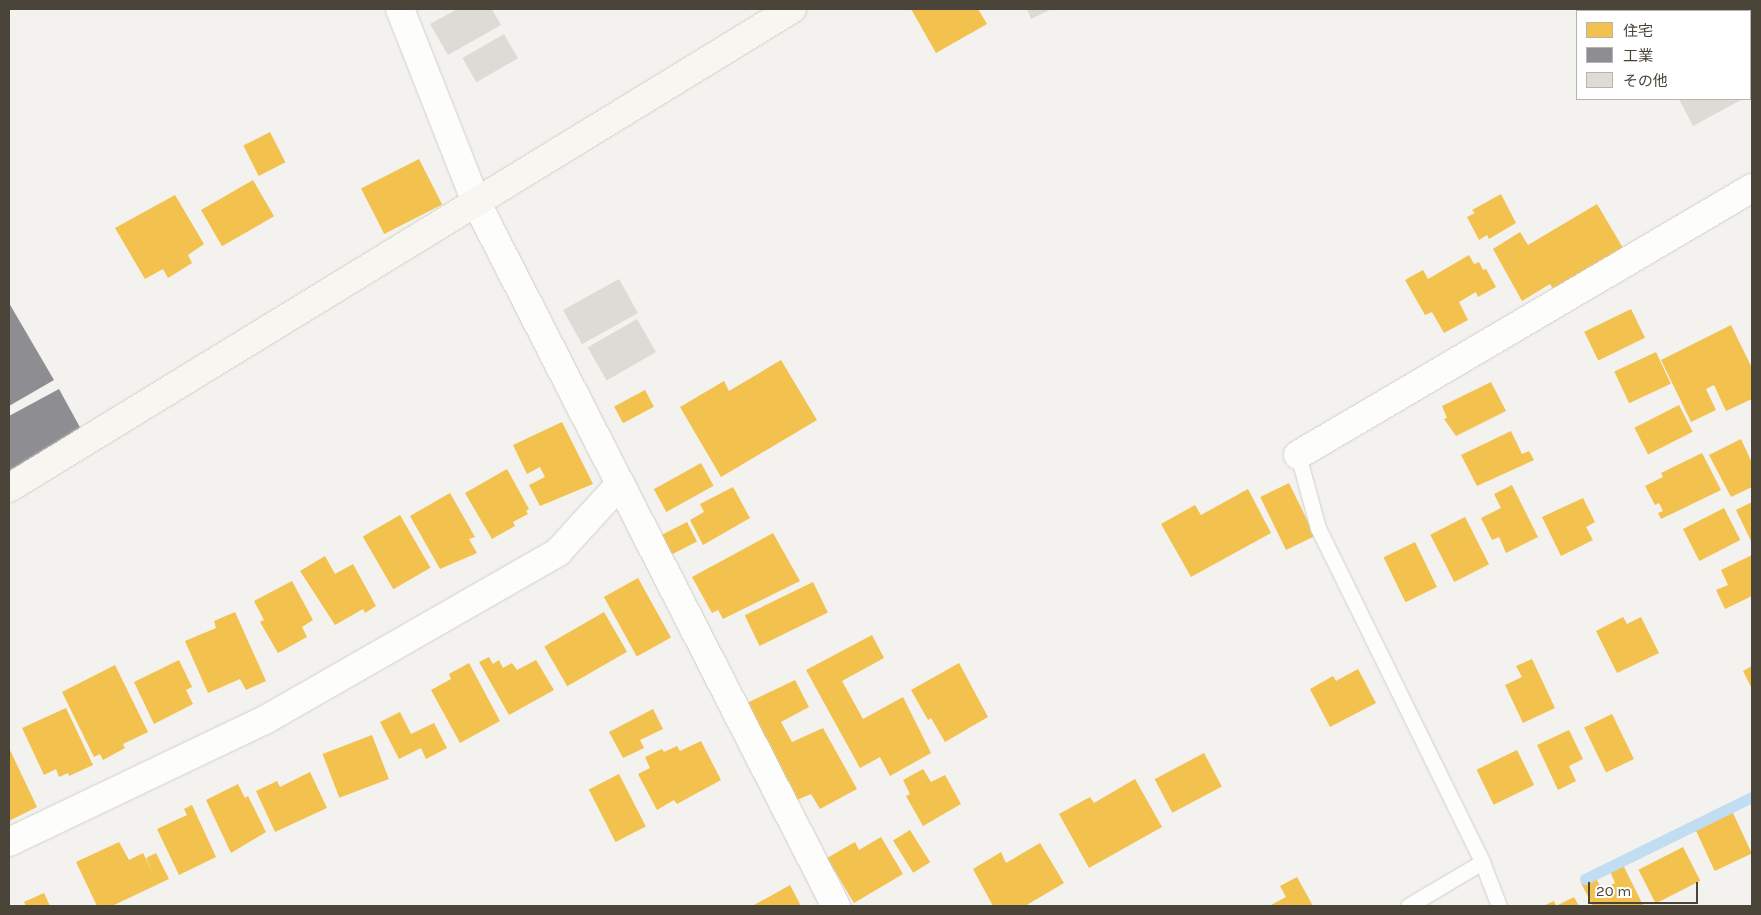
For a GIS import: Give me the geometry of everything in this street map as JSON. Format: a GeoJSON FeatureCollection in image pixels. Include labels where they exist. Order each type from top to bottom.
{"type":"FeatureCollection","features":[{"type":"Feature","properties":{"kind":"street"},"geometry":{"type":"LineString","coordinates":[[400,9],[476,202],[836,906]]}},
{"type":"Feature","properties":{"kind":"street"},"geometry":{"type":"LineString","coordinates":[[9,488],[792,9]]}},
{"type":"Feature","properties":{"kind":"street"},"geometry":{"type":"LineString","coordinates":[[1298,455],[1752,188]]}},
{"type":"Feature","properties":{"kind":"street"},"geometry":{"type":"LineString","coordinates":[[9,842],[265,720],[558,552],[620,484]]}},
{"type":"Feature","properties":{"kind":"lane"},"geometry":{"type":"LineString","coordinates":[[1298,455],[1318,528],[1482,862],[1499,906]]}},
{"type":"Feature","properties":{"kind":"lane"},"geometry":{"type":"LineString","coordinates":[[1408,906],[1482,862]]}},
{"type":"Feature","properties":{"kind":"building: 住宅"},"geometry":{"type":"Polygon","coordinates":[[[911,9],[978,9],[987,24],[936,53],[911,9]]]}},
{"type":"Feature","properties":{"kind":"building: 住宅"},"geometry":{"type":"Polygon","coordinates":[[[270,132],[285,162],[259,176],[243,146],[270,132]]]}},
{"type":"Feature","properties":{"kind":"building: 住宅"},"geometry":{"type":"Polygon","coordinates":[[[419,159],[442,204],[384,234],[361,189],[419,159]]]}},
{"type":"Feature","properties":{"kind":"building: 住宅"},"geometry":{"type":"Polygon","coordinates":[[[253,180],[274,216],[222,246],[201,210],[253,180]]]}},
{"type":"Feature","properties":{"kind":"building: 住宅"},"geometry":{"type":"Polygon","coordinates":[[[1501,194],[1516,223],[1489,239],[1487,235],[1479,240],[1467,217],[1475,213],[1472,210],[1501,194]]]}},
{"type":"Feature","properties":{"kind":"building: 住宅"},"geometry":{"type":"Polygon","coordinates":[[[175,195],[204,244],[188,255],[192,263],[168,278],[163,269],[145,279],[115,228],[175,195]]]}},
{"type":"Feature","properties":{"kind":"building: 住宅"},"geometry":{"type":"Polygon","coordinates":[[[1597,204],[1623,248],[1553,289],[1550,284],[1522,301],[1493,249],[1520,232],[1528,245],[1597,204]]]}},
{"type":"Feature","properties":{"kind":"building: 住宅"},"geometry":{"type":"Polygon","coordinates":[[[1469,255],[1474,264],[1479,262],[1483,270],[1486,269],[1496,287],[1478,297],[1476,292],[1459,302],[1468,320],[1444,333],[1432,312],[1425,315],[1405,280],[1423,270],[1428,279],[1469,255]]]}},
{"type":"Feature","properties":{"kind":"building: 住宅"},"geometry":{"type":"Polygon","coordinates":[[[1631,309],[1645,338],[1598,361],[1584,332],[1631,309]]]}},
{"type":"Feature","properties":{"kind":"building: 住宅"},"geometry":{"type":"Polygon","coordinates":[[[1731,325],[1752,368],[1752,399],[1726,411],[1714,385],[1706,389],[1716,410],[1691,422],[1661,360],[1731,325]]]}},
{"type":"Feature","properties":{"kind":"building: 住宅"},"geometry":{"type":"Polygon","coordinates":[[[1656,352],[1671,384],[1629,403],[1614,371],[1656,352]]]}},
{"type":"Feature","properties":{"kind":"building: 住宅"},"geometry":{"type":"Polygon","coordinates":[[[781,360],[817,420],[721,477],[680,407],[724,381],[729,391],[781,360]]]}},
{"type":"Feature","properties":{"kind":"building: 住宅"},"geometry":{"type":"Polygon","coordinates":[[[1491,382],[1506,411],[1456,436],[1444,419],[1447,418],[1442,406],[1491,382]]]}},
{"type":"Feature","properties":{"kind":"building: 住宅"},"geometry":{"type":"Polygon","coordinates":[[[645,390],[654,407],[623,423],[614,406],[645,390]]]}},
{"type":"Feature","properties":{"kind":"building: 住宅"},"geometry":{"type":"Polygon","coordinates":[[[1679,405],[1693,432],[1648,454],[1634,428],[1679,405]]]}},
{"type":"Feature","properties":{"kind":"building: 住宅"},"geometry":{"type":"Polygon","coordinates":[[[562,422],[593,484],[540,506],[529,485],[545,477],[540,467],[527,474],[513,445],[562,422]]]}},
{"type":"Feature","properties":{"kind":"building: 住宅"},"geometry":{"type":"Polygon","coordinates":[[[1511,431],[1522,454],[1529,451],[1534,460],[1477,486],[1461,455],[1511,431]]]}},
{"type":"Feature","properties":{"kind":"building: 住宅"},"geometry":{"type":"Polygon","coordinates":[[[1741,439],[1752,463],[1752,487],[1731,497],[1709,455],[1741,439]]]}},
{"type":"Feature","properties":{"kind":"building: 住宅"},"geometry":{"type":"Polygon","coordinates":[[[1702,453],[1721,490],[1661,519],[1658,513],[1663,511],[1659,503],[1655,505],[1645,486],[1663,477],[1661,473],[1702,453]]]}},
{"type":"Feature","properties":{"kind":"building: 住宅"},"geometry":{"type":"Polygon","coordinates":[[[701,463],[714,486],[666,512],[654,489],[701,463]]]}},
{"type":"Feature","properties":{"kind":"building: 住宅"},"geometry":{"type":"Polygon","coordinates":[[[507,469],[529,509],[526,511],[528,514],[513,522],[515,526],[492,539],[465,493],[507,469]]]}},
{"type":"Feature","properties":{"kind":"building: 住宅"},"geometry":{"type":"Polygon","coordinates":[[[1289,483],[1315,536],[1286,550],[1260,497],[1289,483]]]}},
{"type":"Feature","properties":{"kind":"building: 住宅"},"geometry":{"type":"Polygon","coordinates":[[[1512,485],[1538,537],[1506,553],[1499,537],[1492,540],[1481,518],[1501,508],[1494,494],[1512,485]]]}},
{"type":"Feature","properties":{"kind":"building: 住宅"},"geometry":{"type":"Polygon","coordinates":[[[733,487],[750,518],[703,545],[690,520],[704,512],[700,504],[733,487]]]}},
{"type":"Feature","properties":{"kind":"building: 住宅"},"geometry":{"type":"Polygon","coordinates":[[[1248,489],[1271,533],[1191,577],[1161,524],[1195,505],[1201,515],[1248,489]]]}},
{"type":"Feature","properties":{"kind":"building: 住宅"},"geometry":{"type":"Polygon","coordinates":[[[450,493],[475,537],[469,539],[477,553],[440,569],[410,516],[450,493]]]}},
{"type":"Feature","properties":{"kind":"building: 住宅"},"geometry":{"type":"Polygon","coordinates":[[[1583,498],[1595,522],[1586,527],[1593,540],[1561,556],[1542,517],[1583,498]]]}},
{"type":"Feature","properties":{"kind":"building: 住宅"},"geometry":{"type":"Polygon","coordinates":[[[1752,502],[1752,543],[1736,510],[1752,502]]]}},
{"type":"Feature","properties":{"kind":"building: 住宅"},"geometry":{"type":"Polygon","coordinates":[[[1724,508],[1740,540],[1699,561],[1683,529],[1724,508]]]}},
{"type":"Feature","properties":{"kind":"building: 住宅"},"geometry":{"type":"Polygon","coordinates":[[[400,515],[430,568],[393,589],[363,536],[400,515]]]}},
{"type":"Feature","properties":{"kind":"building: 住宅"},"geometry":{"type":"Polygon","coordinates":[[[1465,517],[1489,564],[1454,582],[1430,535],[1465,517]]]}},
{"type":"Feature","properties":{"kind":"building: 住宅"},"geometry":{"type":"Polygon","coordinates":[[[687,522],[697,542],[668,557],[658,537],[687,522]]]}},
{"type":"Feature","properties":{"kind":"building: 住宅"},"geometry":{"type":"Polygon","coordinates":[[[773,533],[800,581],[723,619],[718,610],[712,613],[692,577],[773,533]]]}},
{"type":"Feature","properties":{"kind":"building: 住宅"},"geometry":{"type":"Polygon","coordinates":[[[1415,542],[1437,587],[1405,602],[1384,557],[1415,542]]]}},
{"type":"Feature","properties":{"kind":"building: 住宅"},"geometry":{"type":"Polygon","coordinates":[[[1752,555],[1752,596],[1725,609],[1716,590],[1728,585],[1721,570],[1752,555]]]}},
{"type":"Feature","properties":{"kind":"building: 住宅"},"geometry":{"type":"Polygon","coordinates":[[[325,556],[335,574],[353,564],[376,606],[365,613],[363,609],[335,625],[300,571],[325,556]]]}},
{"type":"Feature","properties":{"kind":"building: 住宅"},"geometry":{"type":"Polygon","coordinates":[[[638,578],[671,637],[637,656],[604,597],[638,578]]]}},
{"type":"Feature","properties":{"kind":"building: 住宅"},"geometry":{"type":"Polygon","coordinates":[[[292,581],[313,620],[302,627],[307,637],[278,653],[260,622],[264,620],[254,601],[292,581]]]}},
{"type":"Feature","properties":{"kind":"building: 住宅"},"geometry":{"type":"Polygon","coordinates":[[[813,582],[828,613],[760,646],[745,615],[813,582]]]}},
{"type":"Feature","properties":{"kind":"building: 住宅"},"geometry":{"type":"Polygon","coordinates":[[[235,612],[266,681],[246,690],[240,679],[208,693],[185,641],[216,628],[214,621],[235,612]]]}},
{"type":"Feature","properties":{"kind":"building: 住宅"},"geometry":{"type":"Polygon","coordinates":[[[604,612],[627,652],[567,686],[544,646],[604,612]]]}},
{"type":"Feature","properties":{"kind":"building: 住宅"},"geometry":{"type":"Polygon","coordinates":[[[1623,617],[1627,624],[1641,617],[1659,653],[1617,673],[1596,631],[1623,617]]]}},
{"type":"Feature","properties":{"kind":"building: 住宅"},"geometry":{"type":"Polygon","coordinates":[[[872,635],[884,658],[842,681],[863,719],[903,697],[931,753],[890,776],[880,757],[860,768],[806,670],[872,635]]]}},
{"type":"Feature","properties":{"kind":"building: 住宅"},"geometry":{"type":"Polygon","coordinates":[[[489,657],[493,664],[499,660],[503,668],[512,663],[517,670],[536,660],[554,690],[509,715],[479,662],[489,657]]]}},
{"type":"Feature","properties":{"kind":"building: 住宅"},"geometry":{"type":"Polygon","coordinates":[[[1532,659],[1555,708],[1523,723],[1505,685],[1522,677],[1516,666],[1532,659]]]}},
{"type":"Feature","properties":{"kind":"building: 住宅"},"geometry":{"type":"Polygon","coordinates":[[[179,660],[192,687],[186,690],[193,704],[154,724],[134,682],[179,660]]]}},
{"type":"Feature","properties":{"kind":"building: 住宅"},"geometry":{"type":"Polygon","coordinates":[[[469,663],[500,721],[460,743],[431,690],[451,679],[449,674],[469,663]]]}},
{"type":"Feature","properties":{"kind":"building: 住宅"},"geometry":{"type":"Polygon","coordinates":[[[959,663],[988,717],[945,742],[931,718],[928,720],[911,690],[959,663]]]}},
{"type":"Feature","properties":{"kind":"building: 住宅"},"geometry":{"type":"Polygon","coordinates":[[[115,665],[148,732],[123,744],[125,748],[103,760],[100,754],[94,757],[62,692],[115,665]]]}},
{"type":"Feature","properties":{"kind":"building: 住宅"},"geometry":{"type":"Polygon","coordinates":[[[1752,666],[1752,689],[1743,671],[1752,666]]]}},
{"type":"Feature","properties":{"kind":"building: 住宅"},"geometry":{"type":"Polygon","coordinates":[[[1358,669],[1376,703],[1330,727],[1310,689],[1333,676],[1336,681],[1358,669]]]}},
{"type":"Feature","properties":{"kind":"building: 住宅"},"geometry":{"type":"Polygon","coordinates":[[[795,680],[809,707],[781,722],[792,742],[823,728],[857,789],[820,809],[811,794],[797,800],[747,703],[795,680]]]}},
{"type":"Feature","properties":{"kind":"building: 住宅"},"geometry":{"type":"Polygon","coordinates":[[[66,708],[93,765],[69,776],[68,773],[59,777],[56,769],[44,775],[22,728],[66,708]]]}},
{"type":"Feature","properties":{"kind":"building: 住宅"},"geometry":{"type":"Polygon","coordinates":[[[653,709],[663,729],[640,740],[644,748],[623,758],[609,732],[653,709]]]}},
{"type":"Feature","properties":{"kind":"building: 住宅"},"geometry":{"type":"Polygon","coordinates":[[[400,712],[411,734],[434,723],[447,748],[426,759],[421,748],[399,759],[380,722],[400,712]]]}},
{"type":"Feature","properties":{"kind":"building: 住宅"},"geometry":{"type":"Polygon","coordinates":[[[1612,714],[1634,759],[1606,773],[1584,728],[1612,714]]]}},
{"type":"Feature","properties":{"kind":"building: 住宅"},"geometry":{"type":"Polygon","coordinates":[[[1569,730],[1583,759],[1569,766],[1576,781],[1558,790],[1537,745],[1569,730]]]}},
{"type":"Feature","properties":{"kind":"building: 住宅"},"geometry":{"type":"Polygon","coordinates":[[[372,735],[389,779],[339,798],[323,754],[372,735]]]}},
{"type":"Feature","properties":{"kind":"building: 住宅"},"geometry":{"type":"Polygon","coordinates":[[[701,741],[721,780],[677,804],[674,800],[657,810],[638,774],[650,768],[645,757],[662,749],[664,752],[677,746],[680,751],[701,741]]]}},
{"type":"Feature","properties":{"kind":"building: 住宅"},"geometry":{"type":"Polygon","coordinates":[[[9,748],[37,807],[9,821],[9,748]]]}},
{"type":"Feature","properties":{"kind":"building: 住宅"},"geometry":{"type":"Polygon","coordinates":[[[1517,750],[1534,785],[1494,805],[1477,770],[1517,750]]]}},
{"type":"Feature","properties":{"kind":"building: 住宅"},"geometry":{"type":"Polygon","coordinates":[[[1204,753],[1222,787],[1172,813],[1155,779],[1204,753]]]}},
{"type":"Feature","properties":{"kind":"building: 住宅"},"geometry":{"type":"Polygon","coordinates":[[[923,769],[931,782],[945,775],[961,804],[923,826],[906,796],[910,794],[903,780],[923,769]]]}},
{"type":"Feature","properties":{"kind":"building: 住宅"},"geometry":{"type":"Polygon","coordinates":[[[310,772],[327,808],[275,832],[256,791],[277,781],[280,787],[310,772]]]}},
{"type":"Feature","properties":{"kind":"building: 住宅"},"geometry":{"type":"Polygon","coordinates":[[[619,774],[646,827],[615,842],[589,789],[619,774]]]}},
{"type":"Feature","properties":{"kind":"building: 住宅"},"geometry":{"type":"Polygon","coordinates":[[[1135,779],[1162,827],[1089,868],[1059,814],[1090,797],[1094,803],[1135,779]]]}},
{"type":"Feature","properties":{"kind":"building: 住宅"},"geometry":{"type":"Polygon","coordinates":[[[238,784],[245,798],[248,796],[266,832],[231,853],[206,800],[238,784]]]}},
{"type":"Feature","properties":{"kind":"building: 住宅"},"geometry":{"type":"Polygon","coordinates":[[[192,805],[216,857],[179,875],[157,829],[187,815],[184,809],[192,805]]]}},
{"type":"Feature","properties":{"kind":"building: 住宅"},"geometry":{"type":"Polygon","coordinates":[[[1732,811],[1752,854],[1715,871],[1695,828],[1732,811]]]}},
{"type":"Feature","properties":{"kind":"building: 住宅"},"geometry":{"type":"Polygon","coordinates":[[[910,830],[930,862],[913,873],[893,841],[910,830]]]}},
{"type":"Feature","properties":{"kind":"building: 住宅"},"geometry":{"type":"Polygon","coordinates":[[[881,837],[903,874],[854,903],[827,858],[855,842],[859,850],[881,837]]]}},
{"type":"Feature","properties":{"kind":"building: 住宅"},"geometry":{"type":"Polygon","coordinates":[[[119,842],[129,860],[143,853],[153,874],[146,858],[156,853],[169,879],[112,906],[97,906],[76,862],[119,842]]]}},
{"type":"Feature","properties":{"kind":"building: 住宅"},"geometry":{"type":"Polygon","coordinates":[[[1040,843],[1064,883],[1025,906],[993,906],[973,869],[1001,852],[1006,863],[1040,843]]]}},
{"type":"Feature","properties":{"kind":"building: 住宅"},"geometry":{"type":"Polygon","coordinates":[[[1683,847],[1700,881],[1656,904],[1638,870],[1683,847]]]}},
{"type":"Feature","properties":{"kind":"building: 住宅"},"geometry":{"type":"Polygon","coordinates":[[[1622,863],[1643,905],[1593,906],[1581,883],[1596,878],[1602,890],[1615,883],[1609,869],[1622,863]]]}},
{"type":"Feature","properties":{"kind":"building: 住宅"},"geometry":{"type":"Polygon","coordinates":[[[1297,877],[1313,906],[1269,906],[1286,897],[1280,886],[1297,877]]]}},
{"type":"Feature","properties":{"kind":"building: 住宅"},"geometry":{"type":"Polygon","coordinates":[[[790,885],[801,906],[752,906],[767,898],[790,885]]]}},
{"type":"Feature","properties":{"kind":"building: 住宅"},"geometry":{"type":"Polygon","coordinates":[[[44,893],[50,906],[26,906],[24,902],[44,893]]]}},
{"type":"Feature","properties":{"kind":"building: 住宅"},"geometry":{"type":"Polygon","coordinates":[[[1574,897],[1579,906],[1556,906],[1574,897]]]}},
{"type":"Feature","properties":{"kind":"building: 住宅"},"geometry":{"type":"Polygon","coordinates":[[[1554,901],[1556,906],[1543,906],[1554,901]]]}},
{"type":"Feature","properties":{"kind":"building: 工業"},"geometry":{"type":"Polygon","coordinates":[[[9,303],[54,380],[9,406],[9,303]]]}},
{"type":"Feature","properties":{"kind":"building: 工業"},"geometry":{"type":"Polygon","coordinates":[[[59,389],[82,431],[9,471],[9,416],[59,389]]]}},
{"type":"Feature","properties":{"kind":"building: その他"},"geometry":{"type":"Polygon","coordinates":[[[457,9],[492,9],[501,25],[448,55],[430,24],[457,9]]]}},
{"type":"Feature","properties":{"kind":"building: その他"},"geometry":{"type":"Polygon","coordinates":[[[1027,9],[1052,9],[1031,19],[1027,9]]]}},
{"type":"Feature","properties":{"kind":"building: その他"},"geometry":{"type":"Polygon","coordinates":[[[504,34],[518,58],[476,82],[462,58],[504,34]]]}},
{"type":"Feature","properties":{"kind":"building: その他"},"geometry":{"type":"Polygon","coordinates":[[[1680,100],[1741,100],[1693,126],[1680,100]]]}},
{"type":"Feature","properties":{"kind":"building: その他"},"geometry":{"type":"Polygon","coordinates":[[[619,279],[638,313],[582,344],[563,310],[619,279]]]}},
{"type":"Feature","properties":{"kind":"building: その他"},"geometry":{"type":"Polygon","coordinates":[[[637,319],[656,352],[607,380],[588,348],[637,319]]]}},
{"type":"Feature","properties":{"kind":"waterway"},"geometry":{"type":"LineString","coordinates":[[1585,879],[1752,797]]}}]}
